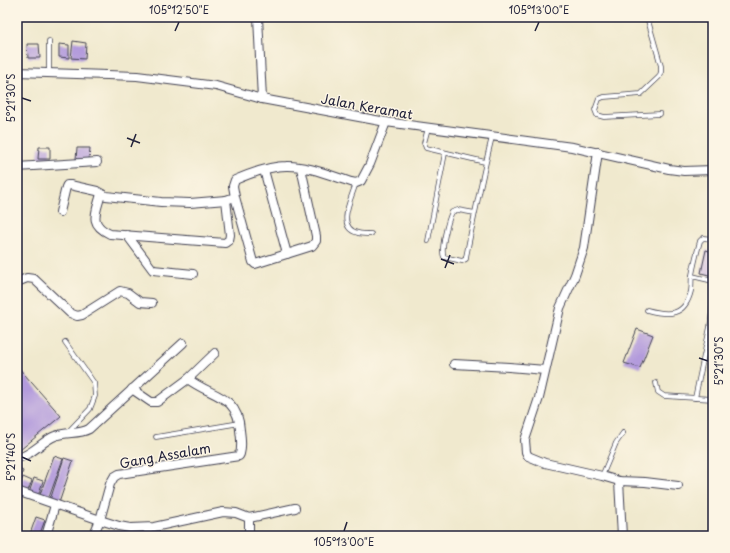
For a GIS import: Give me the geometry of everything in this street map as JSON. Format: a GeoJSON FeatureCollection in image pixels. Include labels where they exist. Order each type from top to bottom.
{"type":"FeatureCollection","features":[{"type":"Feature","properties":{"kind":"street"},"geometry":{"type":"LineString","coordinates":[[258,17],[262,99]]}},
{"type":"Feature","properties":{"kind":"street","name":"Jalan Keramat"},"geometry":{"type":"LineString","coordinates":[[17,72],[158,77],[216,86],[262,99],[386,122],[572,147],[669,169],[684,171],[713,170]]}},
{"type":"Feature","properties":{"kind":"street"},"geometry":{"type":"LineString","coordinates":[[301,168],[316,239],[312,246],[256,264],[254,263],[235,196],[233,186],[235,180],[245,175],[279,166],[301,168],[356,183],[361,181],[366,174],[386,122]]}},
{"type":"Feature","properties":{"kind":"street"},"geometry":{"type":"LineString","coordinates":[[598,152],[584,248],[575,275],[560,308],[539,398],[525,440],[526,452],[528,456],[545,464],[619,481],[678,486]]}},
{"type":"Feature","properties":{"kind":"street"},"geometry":{"type":"LineString","coordinates":[[17,167],[97,162]]}},
{"type":"Feature","properties":{"kind":"street"},"geometry":{"type":"LineString","coordinates":[[264,170],[286,254]]}},
{"type":"Feature","properties":{"kind":"street"},"geometry":{"type":"LineString","coordinates":[[60,212],[67,185],[97,191],[106,196],[161,202],[190,203],[226,200],[235,196]]}},
{"type":"Feature","properties":{"kind":"street"},"geometry":{"type":"LineString","coordinates":[[101,194],[95,219],[97,226],[110,234],[225,243],[229,240],[230,235],[226,200]]}},
{"type":"Feature","properties":{"kind":"street"},"geometry":{"type":"LineString","coordinates":[[127,235],[154,270],[193,274]]}},
{"type":"Feature","properties":{"kind":"street"},"geometry":{"type":"LineString","coordinates":[[17,282],[30,277],[34,279],[70,313],[77,316],[82,315],[120,291],[128,293],[140,302],[152,303]]}},
{"type":"Feature","properties":{"kind":"street"},"geometry":{"type":"LineString","coordinates":[[17,458],[23,457],[48,439],[66,433],[83,432],[89,429],[183,343]]}},
{"type":"Feature","properties":{"kind":"street"},"geometry":{"type":"LineString","coordinates":[[132,389],[151,402],[157,402],[188,379],[215,353]]}},
{"type":"Feature","properties":{"kind":"street"},"geometry":{"type":"LineString","coordinates":[[454,364],[545,370]]}},
{"type":"Feature","properties":{"kind":"street"},"geometry":{"type":"LineString","coordinates":[[188,379],[203,389],[224,398],[238,414],[240,423]]}},
{"type":"Feature","properties":{"kind":"street","name":"Gang Assalam"},"geometry":{"type":"LineString","coordinates":[[93,536],[100,520],[110,484],[114,477],[119,474],[239,456],[241,453],[240,423]]}},
{"type":"Feature","properties":{"kind":"street"},"geometry":{"type":"LineString","coordinates":[[619,481],[622,536]]}},
{"type":"Feature","properties":{"kind":"street"},"geometry":{"type":"LineString","coordinates":[[17,491],[120,526],[147,528],[223,512],[236,513],[249,518],[295,508]]}},
{"type":"Feature","properties":{"kind":"street"},"geometry":{"type":"LineString","coordinates":[[46,536],[55,505]]}},
{"type":"Feature","properties":{"kind":"street"},"geometry":{"type":"LineString","coordinates":[[249,518],[249,536]]}},
{"type":"Feature","properties":{"kind":"street"},"geometry":{"type":"LineString","coordinates":[[147,528],[149,536]]}},
{"type":"Feature","properties":{"kind":"lane"},"geometry":{"type":"LineString","coordinates":[[647,17],[661,66],[659,77],[640,94],[604,97],[599,99],[595,110],[597,114],[604,117],[660,114]]}},
{"type":"Feature","properties":{"kind":"lane"},"geometry":{"type":"LineString","coordinates":[[49,41],[49,73]]}},
{"type":"Feature","properties":{"kind":"lane"},"geometry":{"type":"LineString","coordinates":[[428,128],[424,146],[429,150],[485,162]]}},
{"type":"Feature","properties":{"kind":"lane"},"geometry":{"type":"LineString","coordinates":[[475,213],[458,210],[452,212],[442,253],[444,258],[462,262],[466,259],[485,162],[492,137]]}},
{"type":"Feature","properties":{"kind":"lane"},"geometry":{"type":"LineString","coordinates":[[428,241],[445,153]]}},
{"type":"Feature","properties":{"kind":"lane"},"geometry":{"type":"LineString","coordinates":[[356,183],[346,215],[346,223],[351,230],[358,233],[371,234]]}},
{"type":"Feature","properties":{"kind":"lane"},"geometry":{"type":"LineString","coordinates":[[647,310],[667,313],[682,309],[687,302],[691,290],[692,276],[700,241],[703,238],[713,239]]}},
{"type":"Feature","properties":{"kind":"lane"},"geometry":{"type":"LineString","coordinates":[[692,276],[713,281]]}},
{"type":"Feature","properties":{"kind":"lane"},"geometry":{"type":"LineString","coordinates":[[695,398],[710,327],[713,303]]}},
{"type":"Feature","properties":{"kind":"lane"},"geometry":{"type":"LineString","coordinates":[[65,342],[94,383],[95,396],[90,409],[66,433]]}},
{"type":"Feature","properties":{"kind":"lane"},"geometry":{"type":"LineString","coordinates":[[656,383],[658,392],[664,396],[713,400]]}},
{"type":"Feature","properties":{"kind":"lane"},"geometry":{"type":"LineString","coordinates":[[156,437],[240,423]]}},
{"type":"Feature","properties":{"kind":"lane"},"geometry":{"type":"LineString","coordinates":[[602,476],[616,443],[623,433]]}},
{"type":"Feature","properties":{"kind":"building"},"geometry":{"type":"Polygon","coordinates":[[[73,41],[86,43],[85,59],[71,58],[73,41]]]}},
{"type":"Feature","properties":{"kind":"building"},"geometry":{"type":"Polygon","coordinates":[[[27,44],[39,44],[40,58],[28,58],[27,44]]]}},
{"type":"Feature","properties":{"kind":"building"},"geometry":{"type":"Polygon","coordinates":[[[59,44],[69,45],[69,58],[59,57],[59,44]]]}},
{"type":"Feature","properties":{"kind":"building"},"geometry":{"type":"Polygon","coordinates":[[[39,147],[50,147],[50,159],[38,159],[39,147]]]}},
{"type":"Feature","properties":{"kind":"building"},"geometry":{"type":"Polygon","coordinates":[[[77,148],[90,148],[89,160],[76,159],[77,148]]]}},
{"type":"Feature","properties":{"kind":"building"},"geometry":{"type":"Polygon","coordinates":[[[706,250],[713,252],[713,276],[701,273],[706,250]]]}},
{"type":"Feature","properties":{"kind":"building"},"geometry":{"type":"Polygon","coordinates":[[[637,329],[653,335],[640,368],[624,363],[637,329]]]}},
{"type":"Feature","properties":{"kind":"building"},"geometry":{"type":"Polygon","coordinates":[[[17,366],[61,416],[20,450],[17,447],[17,366]]]}},
{"type":"Feature","properties":{"kind":"building"},"geometry":{"type":"Polygon","coordinates":[[[54,456],[63,459],[48,500],[39,497],[54,456]]]}},
{"type":"Feature","properties":{"kind":"building"},"geometry":{"type":"Polygon","coordinates":[[[64,458],[73,461],[59,503],[50,500],[64,458]]]}},
{"type":"Feature","properties":{"kind":"building"},"geometry":{"type":"Polygon","coordinates":[[[17,468],[23,471],[17,487],[17,468]]]}},
{"type":"Feature","properties":{"kind":"building"},"geometry":{"type":"Polygon","coordinates":[[[23,477],[32,481],[27,493],[18,489],[23,477]]]}},
{"type":"Feature","properties":{"kind":"building"},"geometry":{"type":"Polygon","coordinates":[[[34,478],[43,481],[38,496],[29,493],[34,478]]]}},
{"type":"Feature","properties":{"kind":"building"},"geometry":{"type":"Polygon","coordinates":[[[36,517],[45,520],[39,536],[30,534],[36,517]]]}}]}
